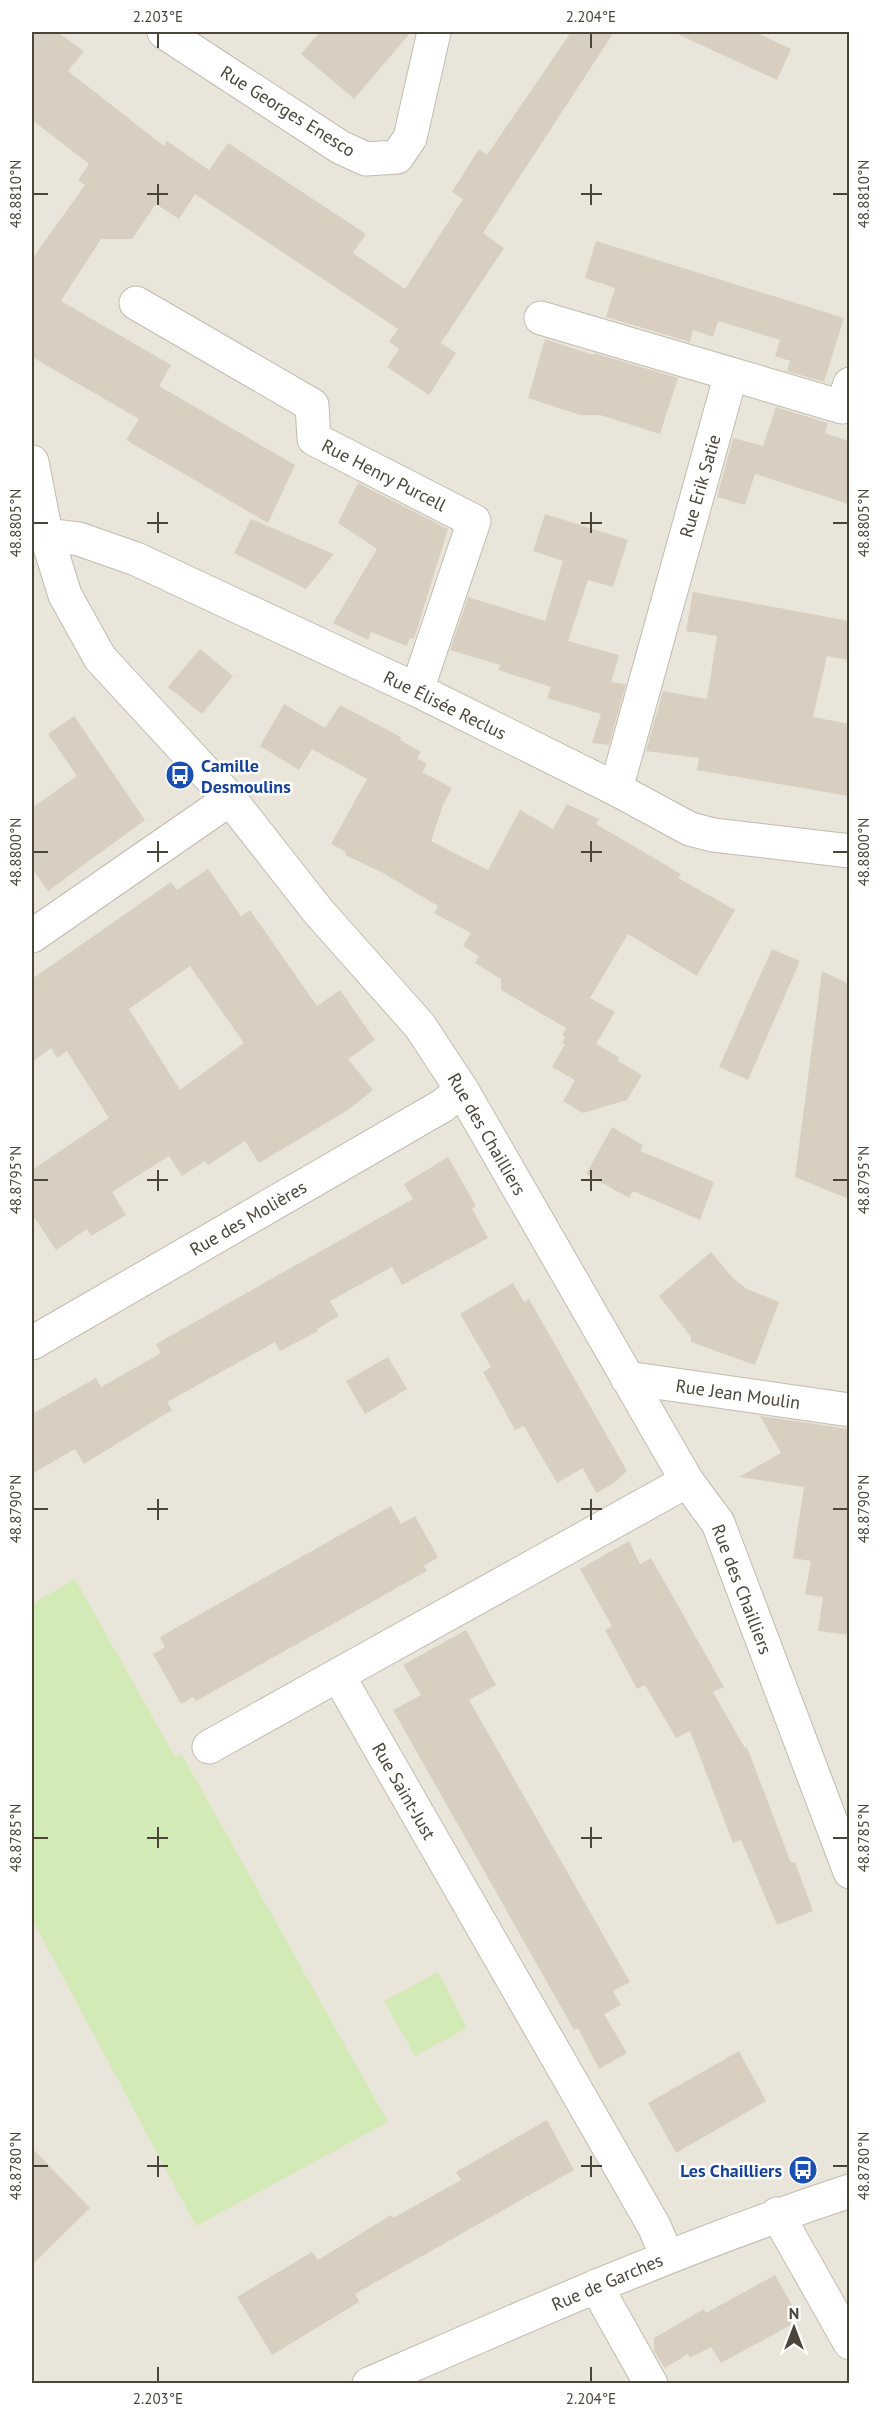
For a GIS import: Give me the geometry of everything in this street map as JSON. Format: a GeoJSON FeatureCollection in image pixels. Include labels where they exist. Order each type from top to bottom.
{"type":"FeatureCollection","features":[{"type":"Feature","properties":{"kind":"street","name":"Rue Georges Enesco"},"geometry":{"type":"LineString","coordinates":[[164,32],[340,147],[366,159],[398,157],[410,138],[434,32]]}},
{"type":"Feature","properties":{"kind":"street","name":"Rue Henry Purcell"},"geometry":{"type":"LineString","coordinates":[[136,303],[312,405],[314,439],[474,521],[417,690]]}},
{"type":"Feature","properties":{"kind":"street"},"geometry":{"type":"LineString","coordinates":[[541,318],[842,407],[849,384]]}},
{"type":"Feature","properties":{"kind":"street","name":"Rue Erik Satie"},"geometry":{"type":"LineString","coordinates":[[616,789],[731,374]]}},
{"type":"Feature","properties":{"kind":"street","name":"Rue des Chailliers"},"geometry":{"type":"LineString","coordinates":[[32,462],[39,533],[65,595],[100,658],[230,799],[318,911],[420,1026],[462,1090],[687,1481],[718,1524],[849,1872]]}},
{"type":"Feature","properties":{"kind":"street","name":"Rue Élisée Reclus"},"geometry":{"type":"LineString","coordinates":[[39,533],[79,539],[136,559],[417,690],[616,789],[690,829],[713,835],[849,851]]}},
{"type":"Feature","properties":{"kind":"street"},"geometry":{"type":"LineString","coordinates":[[32,936],[230,799]]}},
{"type":"Feature","properties":{"kind":"street","name":"Rue des Molières"},"geometry":{"type":"LineString","coordinates":[[32,1343],[442,1106],[462,1090]]}},
{"type":"Feature","properties":{"kind":"street","name":"Rue Jean Moulin"},"geometry":{"type":"LineString","coordinates":[[627,1378],[849,1410]]}},
{"type":"Feature","properties":{"kind":"street"},"geometry":{"type":"LineString","coordinates":[[209,1747],[687,1481]]}},
{"type":"Feature","properties":{"kind":"street","name":"Rue Saint-Just"},"geometry":{"type":"LineString","coordinates":[[338,1675],[654,2226],[667,2256]]}},
{"type":"Feature","properties":{"kind":"street","name":"Rue de Garches"},"geometry":{"type":"LineString","coordinates":[[369,2384],[667,2256],[777,2214],[849,2191]]}},
{"type":"Feature","properties":{"kind":"street"},"geometry":{"type":"LineString","coordinates":[[777,2214],[849,2343]]}},
{"type":"Feature","properties":{"kind":"street"},"geometry":{"type":"LineString","coordinates":[[596,2286],[651,2384]]}},
{"type":"Feature","properties":{"kind":"shaded area"},"geometry":{"type":"Polygon","coordinates":[[[32,32],[849,32],[849,2383],[32,2383],[32,32]]]}},
{"type":"Feature","properties":{"kind":"green space"},"geometry":{"type":"Polygon","coordinates":[[[75,1579],[175,1757],[182,1755],[388,2122],[196,2226],[32,1919],[32,1604],[75,1579]]]}},
{"type":"Feature","properties":{"kind":"green space"},"geometry":{"type":"Polygon","coordinates":[[[438,1972],[467,2028],[415,2056],[384,2001],[438,1972]]]}},
{"type":"Feature","properties":{"kind":"building"},"geometry":{"type":"Polygon","coordinates":[[[32,32],[57,32],[84,51],[68,71],[164,146],[167,141],[209,170],[228,143],[366,234],[353,253],[405,289],[463,199],[452,192],[479,149],[487,155],[571,32],[614,32],[483,233],[504,248],[441,343],[456,353],[429,395],[387,367],[399,349],[389,342],[398,329],[195,194],[179,219],[156,204],[132,239],[101,239],[61,301],[171,365],[159,386],[295,465],[268,523],[126,440],[139,419],[32,357],[32,259],[85,185],[78,180],[89,164],[32,120],[32,32]]]}},
{"type":"Feature","properties":{"kind":"building"},"geometry":{"type":"Polygon","coordinates":[[[320,32],[411,32],[354,99],[301,54],[320,32]]]}},
{"type":"Feature","properties":{"kind":"building"},"geometry":{"type":"Polygon","coordinates":[[[673,32],[755,32],[791,49],[777,80],[673,32]]]}},
{"type":"Feature","properties":{"kind":"building"},"geometry":{"type":"Polygon","coordinates":[[[596,241],[844,318],[824,382],[787,371],[790,361],[775,356],[780,340],[718,321],[713,337],[693,330],[690,342],[606,317],[615,288],[585,278],[596,241]]]}},
{"type":"Feature","properties":{"kind":"building"},"geometry":{"type":"Polygon","coordinates":[[[545,339],[593,355],[594,353],[678,378],[660,434],[600,415],[580,415],[528,398],[545,339]]]}},
{"type":"Feature","properties":{"kind":"building"},"geometry":{"type":"Polygon","coordinates":[[[776,407],[828,423],[825,433],[849,441],[849,504],[755,474],[745,505],[717,497],[733,438],[763,446],[776,407]]]}},
{"type":"Feature","properties":{"kind":"building"},"geometry":{"type":"Polygon","coordinates":[[[358,483],[448,529],[414,639],[410,638],[407,646],[371,632],[368,640],[333,623],[377,549],[338,523],[358,483]]]}},
{"type":"Feature","properties":{"kind":"building"},"geometry":{"type":"Polygon","coordinates":[[[545,514],[628,540],[613,587],[588,580],[568,641],[619,655],[611,682],[626,684],[609,745],[592,743],[601,714],[547,698],[551,687],[498,670],[500,665],[450,650],[468,597],[545,621],[563,561],[533,551],[545,514]]]}},
{"type":"Feature","properties":{"kind":"building"},"geometry":{"type":"Polygon","coordinates":[[[251,519],[334,554],[306,589],[234,553],[251,519]]]}},
{"type":"Feature","properties":{"kind":"building"},"geometry":{"type":"Polygon","coordinates":[[[693,592],[849,621],[849,660],[827,656],[813,717],[849,724],[849,796],[697,770],[699,758],[646,751],[663,691],[707,699],[717,636],[686,631],[693,592]]]}},
{"type":"Feature","properties":{"kind":"building"},"geometry":{"type":"Polygon","coordinates":[[[200,649],[233,676],[202,714],[168,687],[200,649]]]}},
{"type":"Feature","properties":{"kind":"building"},"geometry":{"type":"Polygon","coordinates":[[[284,704],[325,728],[314,745],[340,705],[401,737],[400,740],[421,752],[417,758],[427,764],[422,772],[452,788],[443,805],[431,841],[488,870],[520,810],[553,829],[567,804],[599,819],[596,824],[681,874],[678,878],[735,910],[697,976],[628,934],[590,998],[615,1012],[596,1044],[619,1057],[618,1061],[642,1075],[627,1100],[583,1113],[563,1101],[575,1080],[552,1067],[565,1044],[562,1043],[565,1037],[562,1035],[566,1028],[501,990],[501,979],[475,963],[479,956],[463,946],[471,933],[434,913],[438,906],[383,873],[345,855],[346,852],[331,844],[367,779],[312,749],[299,770],[260,746],[284,704]]]}},
{"type":"Feature","properties":{"kind":"building"},"geometry":{"type":"Polygon","coordinates":[[[74,716],[145,820],[48,891],[32,868],[32,808],[77,776],[48,734],[74,716]]]}},
{"type":"Feature","properties":{"kind":"building"},"geometry":{"type":"Polygon","coordinates":[[[208,869],[241,916],[250,910],[317,1006],[340,990],[375,1040],[348,1059],[373,1090],[348,1110],[259,1163],[245,1141],[208,1165],[205,1161],[182,1176],[169,1156],[112,1192],[126,1215],[91,1236],[87,1229],[56,1250],[32,1214],[32,1170],[109,1118],[67,1051],[57,1058],[51,1048],[32,1062],[32,979],[171,882],[177,890],[208,869]],[[190,966],[129,1009],[180,1090],[244,1043],[190,966]]]}},
{"type":"Feature","properties":{"kind":"building"},"geometry":{"type":"Polygon","coordinates":[[[772,949],[800,961],[748,1080],[719,1067],[772,949]]]}},
{"type":"Feature","properties":{"kind":"building"},"geometry":{"type":"Polygon","coordinates":[[[822,971],[849,984],[849,1199],[795,1177],[822,971]]]}},
{"type":"Feature","properties":{"kind":"building"},"geometry":{"type":"Polygon","coordinates":[[[612,1127],[643,1145],[640,1151],[714,1182],[700,1220],[633,1191],[629,1198],[586,1174],[612,1127]]]}},
{"type":"Feature","properties":{"kind":"building"},"geometry":{"type":"Polygon","coordinates":[[[448,1157],[476,1206],[472,1209],[488,1238],[402,1285],[392,1267],[330,1301],[339,1316],[317,1329],[318,1331],[280,1351],[275,1342],[167,1402],[172,1410],[84,1464],[75,1449],[32,1474],[32,1414],[96,1378],[101,1387],[161,1353],[156,1344],[413,1199],[404,1184],[448,1157]]]}},
{"type":"Feature","properties":{"kind":"building"},"geometry":{"type":"Polygon","coordinates":[[[711,1252],[733,1278],[747,1289],[779,1302],[755,1365],[691,1342],[691,1337],[659,1296],[711,1252]]]}},
{"type":"Feature","properties":{"kind":"building"},"geometry":{"type":"Polygon","coordinates":[[[513,1283],[524,1302],[529,1299],[627,1471],[614,1483],[596,1493],[583,1468],[557,1483],[524,1426],[515,1430],[483,1372],[491,1367],[460,1314],[513,1283]]]}},
{"type":"Feature","properties":{"kind":"building"},"geometry":{"type":"Polygon","coordinates":[[[388,1357],[407,1389],[365,1414],[346,1381],[388,1357]]]}},
{"type":"Feature","properties":{"kind":"building"},"geometry":{"type":"Polygon","coordinates":[[[760,1416],[849,1429],[849,1635],[818,1631],[823,1597],[805,1594],[811,1561],[793,1558],[804,1487],[739,1477],[781,1453],[760,1416]]]}},
{"type":"Feature","properties":{"kind":"building"},"geometry":{"type":"Polygon","coordinates":[[[391,1506],[401,1524],[415,1516],[438,1557],[424,1566],[427,1571],[196,1701],[193,1697],[181,1704],[153,1654],[165,1647],[160,1637],[391,1506]]]}},
{"type":"Feature","properties":{"kind":"building"},"geometry":{"type":"Polygon","coordinates":[[[629,1541],[640,1564],[651,1558],[724,1687],[713,1692],[745,1748],[747,1747],[791,1863],[795,1862],[813,1911],[777,1925],[741,1840],[733,1843],[690,1731],[676,1738],[645,1685],[637,1689],[605,1630],[612,1626],[580,1569],[629,1541]]]}},
{"type":"Feature","properties":{"kind":"building"},"geometry":{"type":"Polygon","coordinates":[[[466,1630],[496,1685],[469,1700],[630,1982],[613,1991],[621,2005],[604,2014],[627,2053],[599,2069],[578,2028],[574,2030],[393,1710],[421,1695],[403,1665],[466,1630]]]}},
{"type":"Feature","properties":{"kind":"building"},"geometry":{"type":"Polygon","coordinates":[[[739,2051],[766,2101],[676,2153],[648,2103],[739,2051]]]}},
{"type":"Feature","properties":{"kind":"building"},"geometry":{"type":"Polygon","coordinates":[[[547,2120],[574,2170],[355,2294],[359,2302],[272,2355],[237,2297],[312,2252],[318,2260],[391,2215],[393,2218],[461,2180],[456,2172],[547,2120]]]}},
{"type":"Feature","properties":{"kind":"building"},"geometry":{"type":"Polygon","coordinates":[[[32,2148],[90,2208],[32,2265],[32,2148]]]}},
{"type":"Feature","properties":{"kind":"building"},"geometry":{"type":"Polygon","coordinates":[[[775,2275],[799,2318],[790,2322],[791,2325],[721,2363],[711,2347],[690,2358],[688,2354],[665,2368],[654,2351],[654,2338],[704,2309],[706,2313],[775,2275]]]}},
{"type":"Feature","properties":{"kind":"place","name":"Camille Desmoulins"},"geometry":{"type":"Point","coordinates":[180,775]}},
{"type":"Feature","properties":{"kind":"place","name":"Les Chailliers"},"geometry":{"type":"Point","coordinates":[803,2170]}}]}
